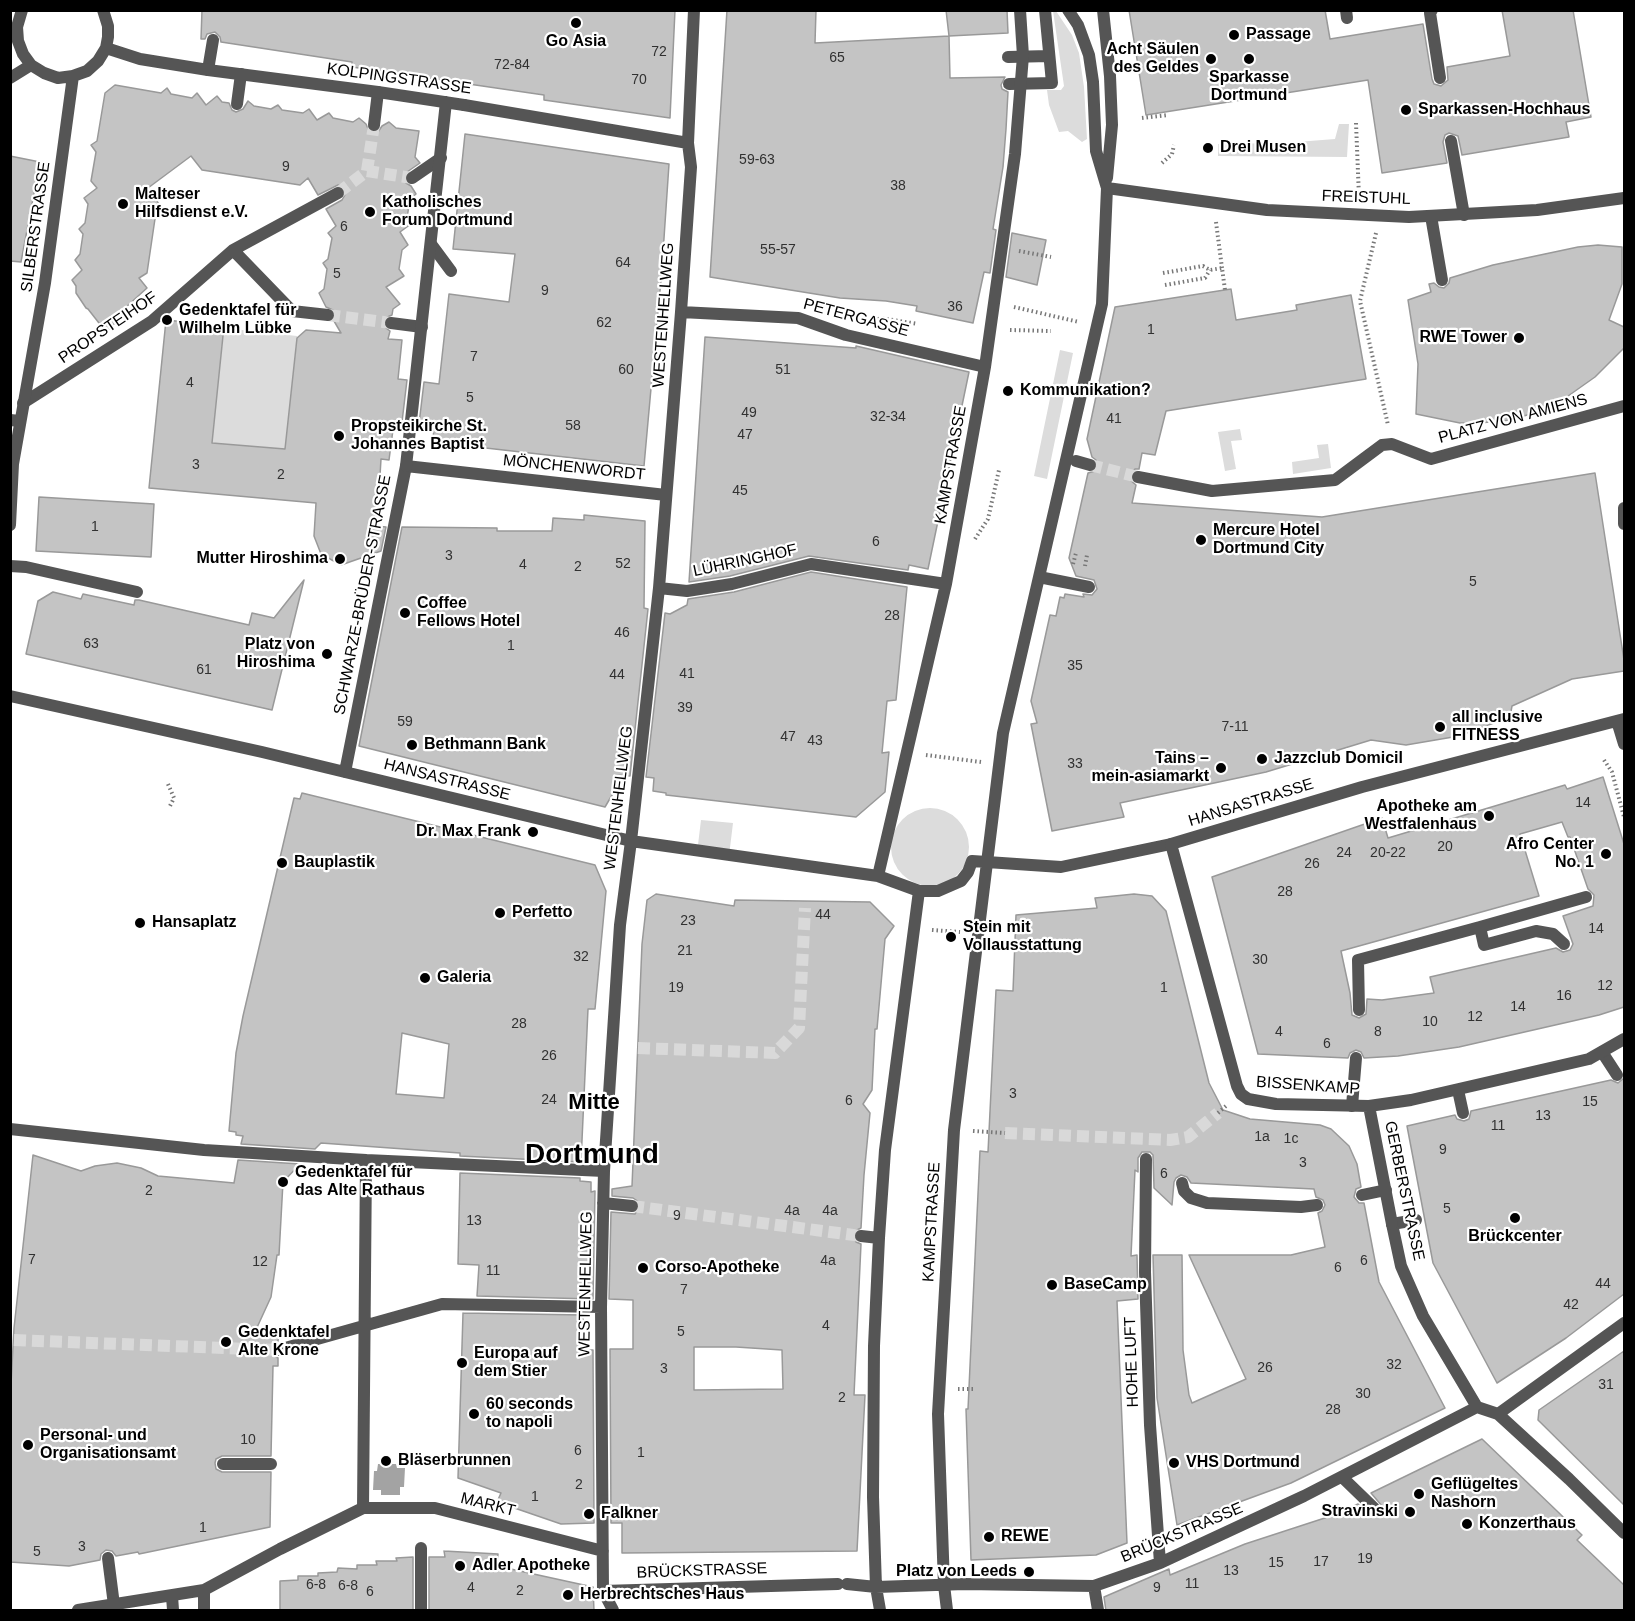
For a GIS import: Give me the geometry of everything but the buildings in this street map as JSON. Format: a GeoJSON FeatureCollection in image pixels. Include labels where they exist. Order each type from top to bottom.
{"type":"FeatureCollection","features":[{"type":"Feature","properties":{"kind":"street"},"geometry":{"type":"LineString","coordinates":[[22,10],[17,27],[18,41],[23,54],[31,65],[58,78],[87,71],[98,61],[106,48],[108,26],[103,10]]}},
{"type":"Feature","properties":{"kind":"street","name":"WESTENHELLWEG"},"geometry":{"type":"LineString","coordinates":[[603,1591],[601,1307],[604,1171],[620,925],[659,588],[681,312],[691,167],[688,143],[694,10]]}},
{"type":"Feature","properties":{"kind":"street","name":"KAMPSTRASSE"},"geometry":{"type":"LineString","coordinates":[[879,876],[946,584],[986,367],[1015,154],[1022,84],[1020,10]]}},
{"type":"Feature","properties":{"kind":"street"},"geometry":{"type":"LineString","coordinates":[[1008,84],[1052,83],[1045,10]]}},
{"type":"Feature","properties":{"kind":"street","name":"KAMPSTRASSE"},"geometry":{"type":"LineString","coordinates":[[1068,10],[1078,25],[1089,55],[1094,82],[1096,151],[1107,188]]}},
{"type":"Feature","properties":{"kind":"street","name":"KAMPSTRASSE"},"geometry":{"type":"LineString","coordinates":[[947,1611],[944,1585],[938,1414],[954,1130],[1003,733],[1102,304],[1112,125],[1110,76],[1103,10]]}},
{"type":"Feature","properties":{"kind":"street"},"geometry":{"type":"LineString","coordinates":[[1432,10],[1430,13],[1440,78]]}},
{"type":"Feature","properties":{"kind":"street"},"geometry":{"type":"LineString","coordinates":[[208,70],[213,40]]}},
{"type":"Feature","properties":{"kind":"street","name":"KOLPINGSTRASSE"},"geometry":{"type":"LineString","coordinates":[[106,48],[140,59],[446,102],[688,143]]}},
{"type":"Feature","properties":{"kind":"street"},"geometry":{"type":"LineString","coordinates":[[1008,57],[1049,56]]}},
{"type":"Feature","properties":{"kind":"street"},"geometry":{"type":"LineString","coordinates":[[10,78],[31,65]]}},
{"type":"Feature","properties":{"kind":"street"},"geometry":{"type":"LineString","coordinates":[[237,104],[241,74]]}},
{"type":"Feature","properties":{"kind":"street","name":"SILBERSTRASSE"},"geometry":{"type":"LineString","coordinates":[[10,525],[15,421],[23,403],[45,283],[73,76]]}},
{"type":"Feature","properties":{"kind":"street"},"geometry":{"type":"LineString","coordinates":[[375,125],[378,92]]}},
{"type":"Feature","properties":{"kind":"street","name":"SCHWARZE-BRÜDER-STRASSE"},"geometry":{"type":"LineString","coordinates":[[345,772],[406,466],[446,102]]}},
{"type":"Feature","properties":{"kind":"street"},"geometry":{"type":"LineString","coordinates":[[1451,141],[1464,215]]}},
{"type":"Feature","properties":{"kind":"street"},"geometry":{"type":"LineString","coordinates":[[412,178],[441,158]]}},
{"type":"Feature","properties":{"kind":"street","name":"FREISTUHL"},"geometry":{"type":"LineString","coordinates":[[1107,188],[1267,210],[1360,216],[1464,215],[1537,210],[1624,198]]}},
{"type":"Feature","properties":{"kind":"street","name":"PROPSTEIHOF"},"geometry":{"type":"LineString","coordinates":[[23,403],[152,321],[233,250],[338,193]]}},
{"type":"Feature","properties":{"kind":"street"},"geometry":{"type":"LineString","coordinates":[[1431,216],[1442,280]]}},
{"type":"Feature","properties":{"kind":"street"},"geometry":{"type":"LineString","coordinates":[[431,244],[451,271]]}},
{"type":"Feature","properties":{"kind":"street"},"geometry":{"type":"LineString","coordinates":[[233,250],[292,311],[328,315]]}},
{"type":"Feature","properties":{"kind":"street","name":"PETERGASSE"},"geometry":{"type":"LineString","coordinates":[[681,312],[798,318],[846,335],[986,367]]}},
{"type":"Feature","properties":{"kind":"street"},"geometry":{"type":"LineString","coordinates":[[391,323],[422,327]]}},
{"type":"Feature","properties":{"kind":"street","name":"PLATZ VON AMIENS"},"geometry":{"type":"LineString","coordinates":[[1392,444],[1431,459],[1624,406]]}},
{"type":"Feature","properties":{"kind":"street"},"geometry":{"type":"LineString","coordinates":[[1138,477],[1212,491],[1335,480],[1382,445],[1392,444]]}},
{"type":"Feature","properties":{"kind":"street"},"geometry":{"type":"LineString","coordinates":[[1076,461],[1090,465]]}},
{"type":"Feature","properties":{"kind":"street","name":"MÖNCHENWORDT"},"geometry":{"type":"LineString","coordinates":[[406,466],[666,495]]}},
{"type":"Feature","properties":{"kind":"street"},"geometry":{"type":"LineString","coordinates":[[1624,508],[1624,524]]}},
{"type":"Feature","properties":{"kind":"street","name":"LÜHRINGHOF"},"geometry":{"type":"LineString","coordinates":[[659,588],[687,591],[732,584],[811,564],[946,584]]}},
{"type":"Feature","properties":{"kind":"street"},"geometry":{"type":"LineString","coordinates":[[10,566],[26,567],[137,592]]}},
{"type":"Feature","properties":{"kind":"street"},"geometry":{"type":"LineString","coordinates":[[1039,577],[1089,587]]}},
{"type":"Feature","properties":{"kind":"street","name":"HANSASTRASSE"},"geometry":{"type":"LineString","coordinates":[[10,696],[262,752],[631,841],[879,876]]}},
{"type":"Feature","properties":{"kind":"street"},"geometry":{"type":"LineString","coordinates":[[1621,720],[1624,744]]}},
{"type":"Feature","properties":{"kind":"street","name":"HANSASTRASSE"},"geometry":{"type":"LineString","coordinates":[[988,862],[1060,867],[1171,844],[1362,787],[1621,720]]}},
{"type":"Feature","properties":{"kind":"street","name":"BISSENKAMP"},"geometry":{"type":"LineString","coordinates":[[1171,844],[1237,1086],[1241,1094],[1256,1101],[1276,1104],[1369,1106],[1411,1100],[1589,1059],[1624,1039]]}},
{"type":"Feature","properties":{"kind":"street"},"geometry":{"type":"LineString","coordinates":[[879,876],[919,891],[938,891],[961,881],[968,873],[972,861],[988,862]]}},
{"type":"Feature","properties":{"kind":"street"},"geometry":{"type":"LineString","coordinates":[[880,1611],[876,1587],[873,1497],[874,1346],[879,1238],[885,1150],[919,891]]}},
{"type":"Feature","properties":{"kind":"street"},"geometry":{"type":"LineString","coordinates":[[1359,1010],[1358,960],[1586,897]]}},
{"type":"Feature","properties":{"kind":"street"},"geometry":{"type":"LineString","coordinates":[[1480,927],[1484,945],[1536,931],[1553,934],[1564,944]]}},
{"type":"Feature","properties":{"kind":"street"},"geometry":{"type":"LineString","coordinates":[[1602,1052],[1617,1075]]}},
{"type":"Feature","properties":{"kind":"street"},"geometry":{"type":"LineString","coordinates":[[1352,1106],[1356,1059]]}},
{"type":"Feature","properties":{"kind":"street"},"geometry":{"type":"LineString","coordinates":[[1458,1090],[1463,1113]]}},
{"type":"Feature","properties":{"kind":"street","name":"GERBERSTRASSE"},"geometry":{"type":"LineString","coordinates":[[1369,1106],[1401,1266],[1424,1316],[1477,1407]]}},
{"type":"Feature","properties":{"kind":"street"},"geometry":{"type":"LineString","coordinates":[[10,1129],[236,1152],[604,1171]]}},
{"type":"Feature","properties":{"kind":"street","name":"HOHE LUFT"},"geometry":{"type":"LineString","coordinates":[[1146,1159],[1145,1272],[1150,1414],[1161,1563]]}},
{"type":"Feature","properties":{"kind":"street"},"geometry":{"type":"LineString","coordinates":[[363,1508],[366,1160]]}},
{"type":"Feature","properties":{"kind":"street"},"geometry":{"type":"LineString","coordinates":[[1182,1183],[1184,1191],[1191,1198],[1207,1203],[1301,1207],[1317,1205]]}},
{"type":"Feature","properties":{"kind":"street"},"geometry":{"type":"LineString","coordinates":[[1362,1195],[1386,1190]]}},
{"type":"Feature","properties":{"kind":"street"},"geometry":{"type":"LineString","coordinates":[[603,1203],[632,1206]]}},
{"type":"Feature","properties":{"kind":"street"},"geometry":{"type":"LineString","coordinates":[[1392,1224],[1416,1220]]}},
{"type":"Feature","properties":{"kind":"street"},"geometry":{"type":"LineString","coordinates":[[861,1236],[879,1238]]}},
{"type":"Feature","properties":{"kind":"street"},"geometry":{"type":"LineString","coordinates":[[278,1350],[442,1304],[601,1307]]}},
{"type":"Feature","properties":{"kind":"street"},"geometry":{"type":"LineString","coordinates":[[1498,1414],[1624,1323]]}},
{"type":"Feature","properties":{"kind":"street"},"geometry":{"type":"LineString","coordinates":[[1477,1407],[1498,1414],[1624,1533]]}},
{"type":"Feature","properties":{"kind":"street","name":"BRÜCKSTRASSE"},"geometry":{"type":"LineString","coordinates":[[603,1591],[843,1584],[876,1587],[1094,1586],[1161,1563],[1342,1477],[1477,1407]]}},
{"type":"Feature","properties":{"kind":"street"},"geometry":{"type":"LineString","coordinates":[[223,1464],[271,1464]]}},
{"type":"Feature","properties":{"kind":"street"},"geometry":{"type":"LineString","coordinates":[[1342,1477],[1374,1508]]}},
{"type":"Feature","properties":{"kind":"street","name":"MARKT"},"geometry":{"type":"LineString","coordinates":[[78,1611],[204,1590],[363,1508],[435,1508],[603,1551]]}},
{"type":"Feature","properties":{"kind":"street"},"geometry":{"type":"LineString","coordinates":[[421,1548],[421,1611]]}},
{"type":"Feature","properties":{"kind":"street"},"geometry":{"type":"LineString","coordinates":[[108,1558],[114,1605]]}},
{"type":"Feature","properties":{"kind":"street"},"geometry":{"type":"LineString","coordinates":[[1094,1586],[1098,1611]]}},
{"type":"Feature","properties":{"kind":"street"},"geometry":{"type":"LineString","coordinates":[[204,1590],[204,1611]]}},
{"type":"Feature","properties":{"kind":"street"},"geometry":{"type":"LineString","coordinates":[[603,1591],[613,1611]]}},
{"type":"Feature","properties":{"kind":"street"},"geometry":{"type":"LineString","coordinates":[[172,1596],[173,1611]]}},
{"type":"Feature","properties":{"kind":"path"},"geometry":{"type":"LineString","coordinates":[[1142,118],[1168,115]]}},
{"type":"Feature","properties":{"kind":"path"},"geometry":{"type":"LineString","coordinates":[[1356,123],[1360,216]]}},
{"type":"Feature","properties":{"kind":"path"},"geometry":{"type":"LineString","coordinates":[[1162,163],[1172,154],[1174,145]]}},
{"type":"Feature","properties":{"kind":"path"},"geometry":{"type":"LineString","coordinates":[[1216,221],[1225,290]]}},
{"type":"Feature","properties":{"kind":"path"},"geometry":{"type":"LineString","coordinates":[[1377,228],[1360,301],[1392,444]]}},
{"type":"Feature","properties":{"kind":"path"},"geometry":{"type":"LineString","coordinates":[[1003,248],[1050,257]]}},
{"type":"Feature","properties":{"kind":"path"},"geometry":{"type":"LineString","coordinates":[[1163,273],[1203,266],[1210,270],[1222,268]]}},
{"type":"Feature","properties":{"kind":"path"},"geometry":{"type":"LineString","coordinates":[[1165,285],[1205,278],[1210,270]]}},
{"type":"Feature","properties":{"kind":"path"},"geometry":{"type":"LineString","coordinates":[[994,301],[1022,310],[1077,321]]}},
{"type":"Feature","properties":{"kind":"path"},"geometry":{"type":"LineString","coordinates":[[880,318],[918,324]]}},
{"type":"Feature","properties":{"kind":"path"},"geometry":{"type":"LineString","coordinates":[[990,330],[1051,331]]}},
{"type":"Feature","properties":{"kind":"path"},"geometry":{"type":"LineString","coordinates":[[992,505],[999,470]]}},
{"type":"Feature","properties":{"kind":"path"},"geometry":{"type":"LineString","coordinates":[[1073,564],[1076,553]]}},
{"type":"Feature","properties":{"kind":"path"},"geometry":{"type":"LineString","coordinates":[[1084,571],[1087,555]]}},
{"type":"Feature","properties":{"kind":"path"},"geometry":{"type":"LineString","coordinates":[[908,752],[999,764]]}},
{"type":"Feature","properties":{"kind":"path"},"geometry":{"type":"LineString","coordinates":[[1604,760],[1612,772],[1624,817]]}},
{"type":"Feature","properties":{"kind":"path"},"geometry":{"type":"LineString","coordinates":[[168,784],[174,798],[170,806]]}},
{"type":"Feature","properties":{"kind":"path"},"geometry":{"type":"LineString","coordinates":[[913,929],[980,933]]}},
{"type":"Feature","properties":{"kind":"path"},"geometry":{"type":"LineString","coordinates":[[954,1130],[1005,1133]]}},
{"type":"Feature","properties":{"kind":"path"},"geometry":{"type":"LineString","coordinates":[[958,1389],[976,1389]]}},
{"type":"Feature","properties":{"kind":"shaded area"},"geometry":{"type":"Polygon","coordinates":[[[1053,11],[1056,11],[1072,35],[1079,53],[1084,87],[1087,139],[1082,142],[1068,131],[1059,132],[1049,105],[1047,90],[1061,90],[1064,86],[1053,11]]]}},
{"type":"Feature","properties":{"kind":"shaded area"},"geometry":{"type":"Polygon","coordinates":[[[1339,124],[1349,124],[1347,157],[1218,156],[1218,144],[1284,143],[1335,139],[1339,124]]]}},
{"type":"Feature","properties":{"kind":"shaded area"},"geometry":{"type":"Polygon","coordinates":[[[224,328],[297,336],[285,449],[212,443],[224,328]]]}},
{"type":"Feature","properties":{"kind":"shaded area"},"geometry":{"type":"Polygon","coordinates":[[[1060,350],[1073,353],[1047,479],[1034,476],[1060,350]]]}},
{"type":"Feature","properties":{"kind":"shaded area"},"geometry":{"type":"Polygon","coordinates":[[[1240,429],[1242,440],[1231,441],[1236,469],[1225,471],[1218,432],[1240,429]]]}},
{"type":"Feature","properties":{"kind":"shaded area"},"geometry":{"type":"Polygon","coordinates":[[[1328,444],[1331,468],[1293,474],[1292,462],[1319,458],[1317,445],[1328,444]]]}},
{"type":"Feature","properties":{"kind":"shaded area"},"geometry":{"type":"Polygon","coordinates":[[[930,808],[945,811],[957,820],[966,832],[969,847],[966,862],[957,874],[945,883],[930,886],[915,883],[903,874],[894,862],[891,847],[894,832],[903,820],[915,811],[930,808]]]}},
{"type":"Feature","properties":{"kind":"shaded area"},"geometry":{"type":"Polygon","coordinates":[[[701,820],[733,823],[729,856],[697,853],[701,820]]]}},
{"type":"Feature","properties":{"kind":"shaded area","name":"Bläserbrunnen"},"geometry":{"type":"Polygon","coordinates":[[[378,1464],[396,1464],[397,1468],[405,1468],[404,1487],[400,1487],[400,1495],[381,1495],[381,1490],[373,1490],[374,1471],[377,1471],[378,1464]]]}},
{"type":"Feature","properties":{"kind":"tunnel"},"geometry":{"type":"LineString","coordinates":[[367,171],[374,125]]}},
{"type":"Feature","properties":{"kind":"tunnel"},"geometry":{"type":"LineString","coordinates":[[338,193],[367,171],[412,178]]}},
{"type":"Feature","properties":{"kind":"tunnel"},"geometry":{"type":"LineString","coordinates":[[328,315],[391,323]]}},
{"type":"Feature","properties":{"kind":"tunnel"},"geometry":{"type":"LineString","coordinates":[[1090,465],[1138,477]]}},
{"type":"Feature","properties":{"kind":"tunnel"},"geometry":{"type":"LineString","coordinates":[[638,1048],[775,1053],[799,1028],[805,908]]}},
{"type":"Feature","properties":{"kind":"tunnel"},"geometry":{"type":"LineString","coordinates":[[1005,1133],[1170,1140],[1188,1137],[1218,1113]]}},
{"type":"Feature","properties":{"kind":"tunnel"},"geometry":{"type":"LineString","coordinates":[[632,1206],[861,1236]]}},
{"type":"Feature","properties":{"kind":"tunnel"},"geometry":{"type":"LineString","coordinates":[[14,1340],[278,1350]]}},
{"type":"Feature","properties":{"kind":"place","name":"Go Asia"},"geometry":{"type":"Point","coordinates":[576,23]}},
{"type":"Feature","properties":{"kind":"place","name":"Passage"},"geometry":{"type":"Point","coordinates":[1234,35]}},
{"type":"Feature","properties":{"kind":"place","name":"Acht Säulen des Geldes"},"geometry":{"type":"Point","coordinates":[1211,59]}},
{"type":"Feature","properties":{"kind":"place","name":"Sparkasse Dortmund"},"geometry":{"type":"Point","coordinates":[1249,59]}},
{"type":"Feature","properties":{"kind":"place","name":"Sparkassen-Hochhaus"},"geometry":{"type":"Point","coordinates":[1406,110]}},
{"type":"Feature","properties":{"kind":"place","name":"Drei Musen"},"geometry":{"type":"Point","coordinates":[1208,148]}},
{"type":"Feature","properties":{"kind":"place","name":"Malteser Hilfsdienst e.V."},"geometry":{"type":"Point","coordinates":[123,204]}},
{"type":"Feature","properties":{"kind":"place","name":"Katholisches Forum Dortmund"},"geometry":{"type":"Point","coordinates":[370,212]}},
{"type":"Feature","properties":{"kind":"place","name":"Gedenktafel für Wilhelm Lübke"},"geometry":{"type":"Point","coordinates":[167,320]}},
{"type":"Feature","properties":{"kind":"place","name":"RWE Tower"},"geometry":{"type":"Point","coordinates":[1519,338]}},
{"type":"Feature","properties":{"kind":"place","name":"Kommunikation?"},"geometry":{"type":"Point","coordinates":[1008,391]}},
{"type":"Feature","properties":{"kind":"place","name":"Propsteikirche St. Johannes Baptist"},"geometry":{"type":"Point","coordinates":[339,436]}},
{"type":"Feature","properties":{"kind":"place","name":"Mercure Hotel Dortmund City"},"geometry":{"type":"Point","coordinates":[1201,540]}},
{"type":"Feature","properties":{"kind":"place","name":"Mutter Hiroshima"},"geometry":{"type":"Point","coordinates":[340,559]}},
{"type":"Feature","properties":{"kind":"place","name":"Coffee Fellows Hotel"},"geometry":{"type":"Point","coordinates":[405,613]}},
{"type":"Feature","properties":{"kind":"place","name":"Platz von Hiroshima"},"geometry":{"type":"Point","coordinates":[327,654]}},
{"type":"Feature","properties":{"kind":"place","name":"all inclusive FITNESS"},"geometry":{"type":"Point","coordinates":[1440,727]}},
{"type":"Feature","properties":{"kind":"place","name":"Bethmann Bank"},"geometry":{"type":"Point","coordinates":[412,745]}},
{"type":"Feature","properties":{"kind":"place","name":"Jazzclub Domicil"},"geometry":{"type":"Point","coordinates":[1262,759]}},
{"type":"Feature","properties":{"kind":"place","name":"Tains – mein-asiamarkt"},"geometry":{"type":"Point","coordinates":[1221,768]}},
{"type":"Feature","properties":{"kind":"place","name":"Apotheke am Westfalenhaus"},"geometry":{"type":"Point","coordinates":[1489,816]}},
{"type":"Feature","properties":{"kind":"place","name":"Dr. Max Frank"},"geometry":{"type":"Point","coordinates":[533,832]}},
{"type":"Feature","properties":{"kind":"place","name":"Afro Center No. 1"},"geometry":{"type":"Point","coordinates":[1606,854]}},
{"type":"Feature","properties":{"kind":"place","name":"Bauplastik"},"geometry":{"type":"Point","coordinates":[282,863]}},
{"type":"Feature","properties":{"kind":"place","name":"Perfetto"},"geometry":{"type":"Point","coordinates":[500,913]}},
{"type":"Feature","properties":{"kind":"place","name":"Hansaplatz"},"geometry":{"type":"Point","coordinates":[140,923]}},
{"type":"Feature","properties":{"kind":"place","name":"Stein mit Vollausstattung"},"geometry":{"type":"Point","coordinates":[951,937]}},
{"type":"Feature","properties":{"kind":"place","name":"Galeria"},"geometry":{"type":"Point","coordinates":[425,978]}},
{"type":"Feature","properties":{"kind":"place","name":"Gedenktafel für das Alte Rathaus"},"geometry":{"type":"Point","coordinates":[283,1182]}},
{"type":"Feature","properties":{"kind":"place","name":"Brückcenter"},"geometry":{"type":"Point","coordinates":[1515,1218]}},
{"type":"Feature","properties":{"kind":"place","name":"Corso-Apotheke"},"geometry":{"type":"Point","coordinates":[643,1268]}},
{"type":"Feature","properties":{"kind":"place","name":"BaseCamp"},"geometry":{"type":"Point","coordinates":[1052,1285]}},
{"type":"Feature","properties":{"kind":"place","name":"Gedenktafel Alte Krone"},"geometry":{"type":"Point","coordinates":[226,1342]}},
{"type":"Feature","properties":{"kind":"place","name":"Europa auf dem Stier"},"geometry":{"type":"Point","coordinates":[462,1363]}},
{"type":"Feature","properties":{"kind":"place","name":"60 seconds to napoli"},"geometry":{"type":"Point","coordinates":[474,1414]}},
{"type":"Feature","properties":{"kind":"place","name":"Personal- und Organisationsamt"},"geometry":{"type":"Point","coordinates":[28,1445]}},
{"type":"Feature","properties":{"kind":"place","name":"Bläserbrunnen"},"geometry":{"type":"Point","coordinates":[386,1461]}},
{"type":"Feature","properties":{"kind":"place","name":"VHS Dortmund"},"geometry":{"type":"Point","coordinates":[1174,1463]}},
{"type":"Feature","properties":{"kind":"place","name":"Geflügeltes Nashorn"},"geometry":{"type":"Point","coordinates":[1419,1494]}},
{"type":"Feature","properties":{"kind":"place","name":"Stravinski"},"geometry":{"type":"Point","coordinates":[1410,1512]}},
{"type":"Feature","properties":{"kind":"place","name":"Falkner"},"geometry":{"type":"Point","coordinates":[589,1514]}},
{"type":"Feature","properties":{"kind":"place","name":"Konzerthaus"},"geometry":{"type":"Point","coordinates":[1467,1524]}},
{"type":"Feature","properties":{"kind":"place","name":"REWE"},"geometry":{"type":"Point","coordinates":[989,1537]}},
{"type":"Feature","properties":{"kind":"place","name":"Adler Apotheke"},"geometry":{"type":"Point","coordinates":[460,1566]}},
{"type":"Feature","properties":{"kind":"place","name":"Platz von Leeds"},"geometry":{"type":"Point","coordinates":[1029,1572]}},
{"type":"Feature","properties":{"kind":"place","name":"Herbrechtsches Haus"},"geometry":{"type":"Point","coordinates":[568,1595]}},
{"type":"Feature","properties":{"kind":"district","name":"Mitte"},"geometry":{"type":"Point","coordinates":[594,1103]}},
{"type":"Feature","properties":{"kind":"district","name":"Dortmund"},"geometry":{"type":"Point","coordinates":[592,1155]}}]}
